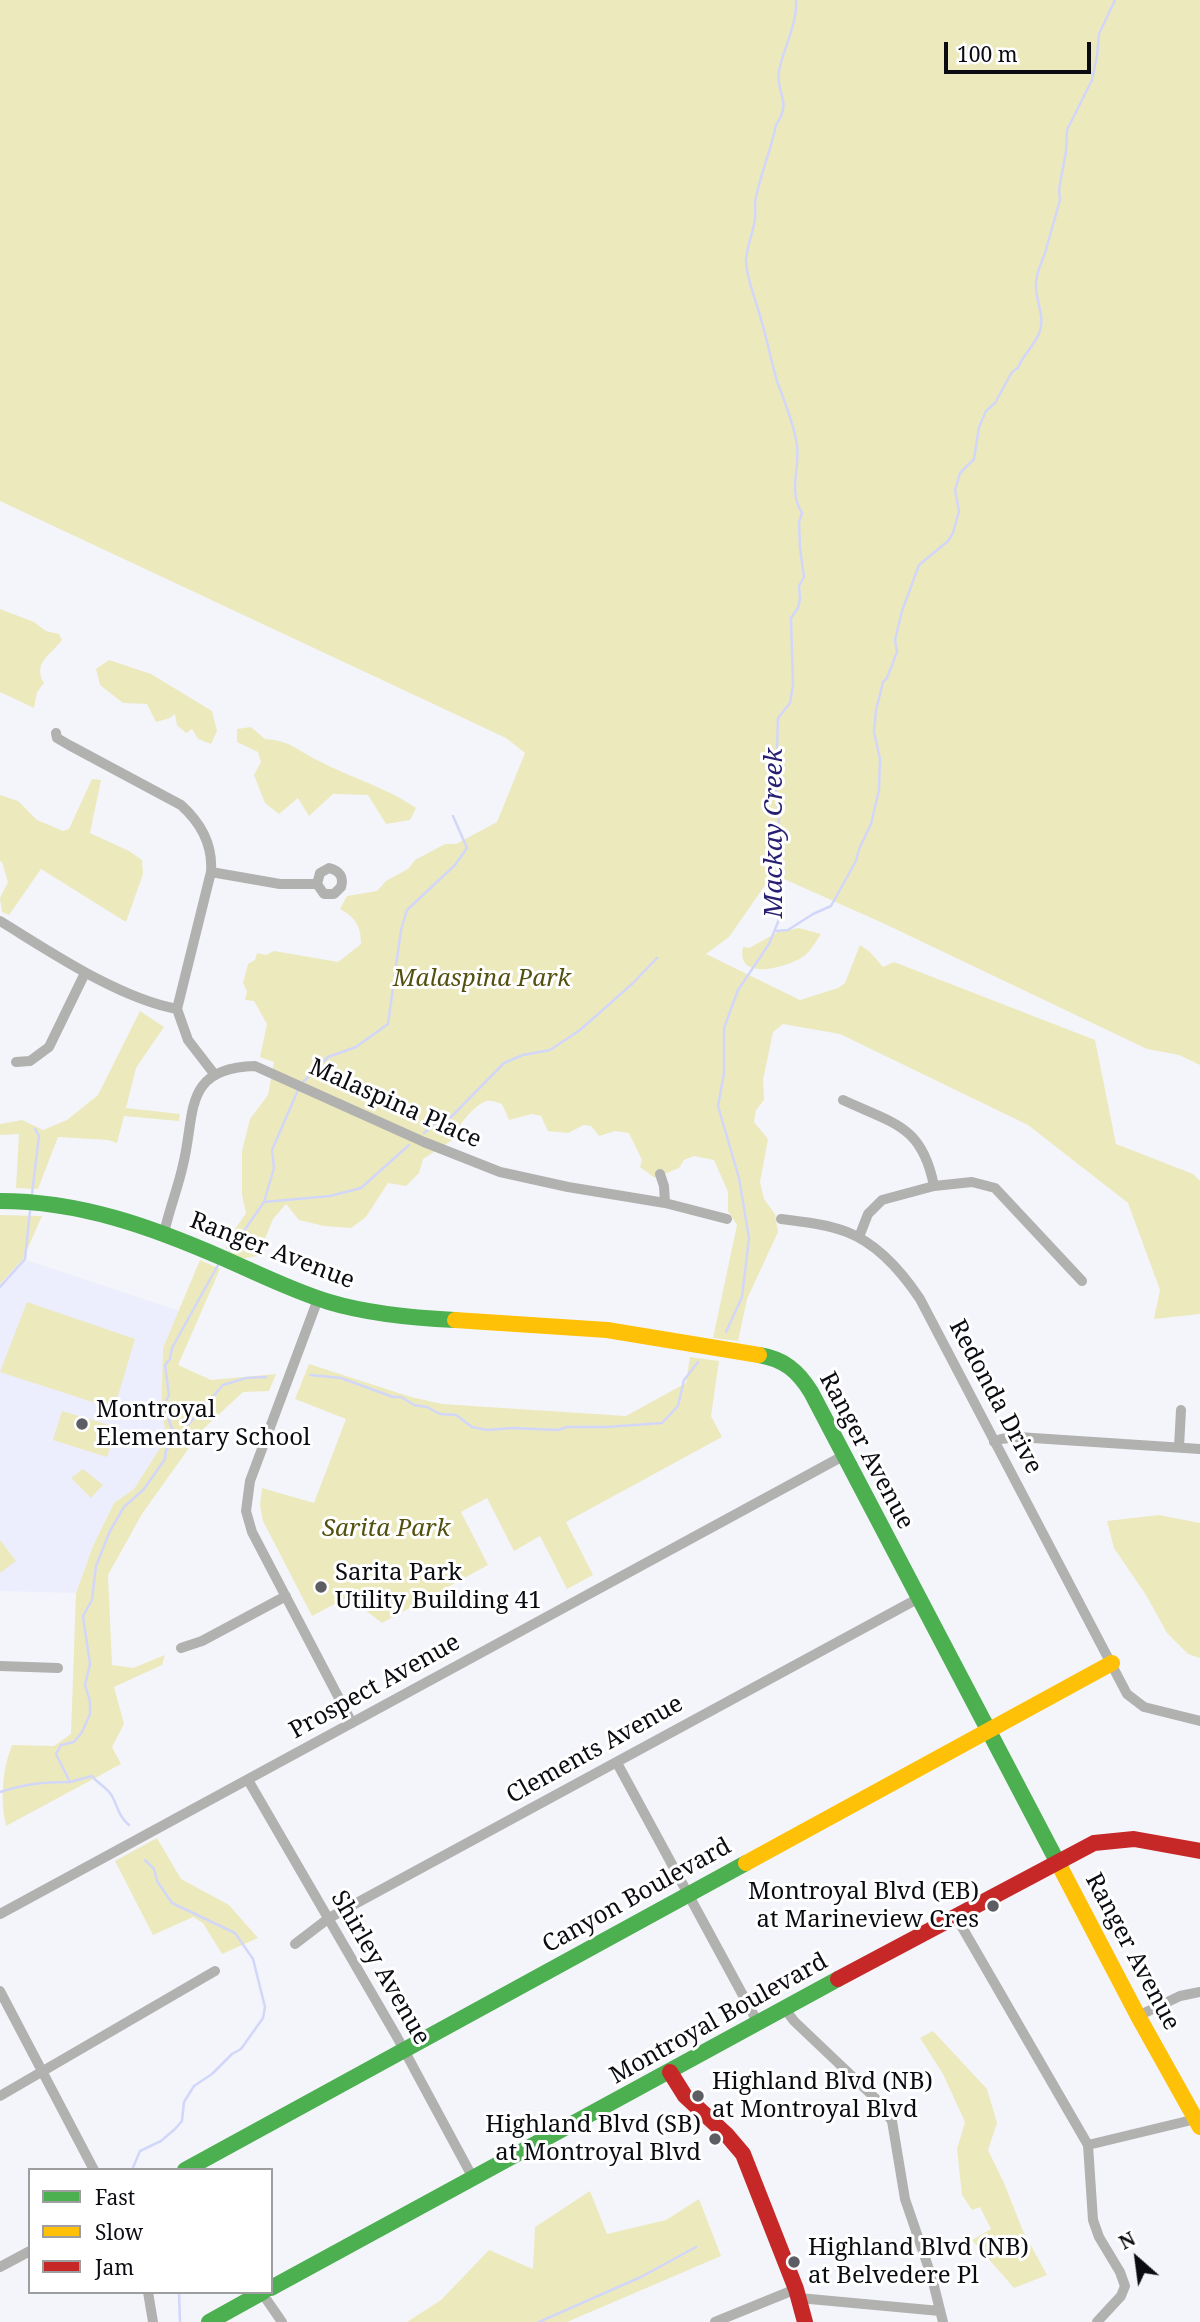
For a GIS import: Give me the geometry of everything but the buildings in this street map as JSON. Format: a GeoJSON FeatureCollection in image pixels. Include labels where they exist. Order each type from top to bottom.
{"type":"FeatureCollection","features":[{"type":"Feature","properties":{"kind":"street"},"geometry":{"type":"LineString","coordinates":[[56,733],[57,738],[69,746],[173,800],[191,814],[209,847],[211,872],[177,1009],[188,1040],[215,1076],[198,1091],[193,1102],[185,1157],[164,1233]]}},
{"type":"Feature","properties":{"kind":"street"},"geometry":{"type":"LineString","coordinates":[[211,872],[280,884],[317,884]]}},
{"type":"Feature","properties":{"kind":"street"},"geometry":{"type":"LineString","coordinates":[[0,921],[85,973],[156,1004],[177,1009]]}},
{"type":"Feature","properties":{"kind":"street"},"geometry":{"type":"LineString","coordinates":[[16,1062],[30,1061],[49,1047],[85,973]]}},
{"type":"Feature","properties":{"kind":"street","name":"Malaspina Place"},"geometry":{"type":"LineString","coordinates":[[215,1076],[239,1067],[255,1066],[424,1142],[500,1172],[568,1187],[665,1203],[727,1219]]}},
{"type":"Feature","properties":{"kind":"street"},"geometry":{"type":"LineString","coordinates":[[843,1100],[906,1129],[923,1149],[934,1186]]}},
{"type":"Feature","properties":{"kind":"street"},"geometry":{"type":"LineString","coordinates":[[660,1174],[665,1203]]}},
{"type":"Feature","properties":{"kind":"street"},"geometry":{"type":"LineString","coordinates":[[859,1237],[868,1214],[882,1200],[934,1186],[972,1182],[995,1188],[1082,1281]]}},
{"type":"Feature","properties":{"kind":"street","name":"Ranger Avenue"},"geometry":{"type":"LineString","coordinates":[[2,1201],[83,1208],[164,1233],[318,1298],[381,1313],[582,1327],[639,1334],[771,1357],[789,1364],[802,1377],[1138,2016],[1199,2122]]}},
{"type":"Feature","properties":{"kind":"street","name":"Redonda Drive"},"geometry":{"type":"LineString","coordinates":[[781,1219],[829,1227],[859,1237],[894,1266],[920,1299],[1127,1694],[1144,1707],[1200,1721]]}},
{"type":"Feature","properties":{"kind":"street"},"geometry":{"type":"LineString","coordinates":[[318,1298],[250,1481],[246,1511],[252,1532],[352,1723]]}},
{"type":"Feature","properties":{"kind":"street"},"geometry":{"type":"LineString","coordinates":[[1179,1447],[1181,1410]]}},
{"type":"Feature","properties":{"kind":"street"},"geometry":{"type":"LineString","coordinates":[[994,1442],[1018,1437],[1200,1449]]}},
{"type":"Feature","properties":{"kind":"street","name":"Prospect Avenue"},"geometry":{"type":"LineString","coordinates":[[0,1914],[843,1456]]}},
{"type":"Feature","properties":{"kind":"street"},"geometry":{"type":"LineString","coordinates":[[181,1648],[202,1641],[286,1596]]}},
{"type":"Feature","properties":{"kind":"street","name":"Clements Avenue"},"geometry":{"type":"LineString","coordinates":[[295,1944],[329,1918],[919,1598]]}},
{"type":"Feature","properties":{"kind":"street","name":"Canyon Boulevard"},"geometry":{"type":"LineString","coordinates":[[189,2168],[1112,1663]]}},
{"type":"Feature","properties":{"kind":"street"},"geometry":{"type":"LineString","coordinates":[[0,1666],[58,1668]]}},
{"type":"Feature","properties":{"kind":"street"},"geometry":{"type":"LineString","coordinates":[[617,1763],[758,2023]]}},
{"type":"Feature","properties":{"kind":"street","name":"Shirley Avenue"},"geometry":{"type":"LineString","coordinates":[[248,1780],[329,1918],[473,2178]]}},
{"type":"Feature","properties":{"kind":"street","name":"Montroyal Boulevard"},"geometry":{"type":"LineString","coordinates":[[273,2287],[954,1915],[1094,1843],[1116,1837],[1142,1838],[1200,1851]]}},
{"type":"Feature","properties":{"kind":"street"},"geometry":{"type":"LineString","coordinates":[[954,1915],[1088,2145],[1093,2220],[1125,2286],[1121,2296],[1097,2322]]}},
{"type":"Feature","properties":{"kind":"street"},"geometry":{"type":"LineString","coordinates":[[0,2096],[215,1971]]}},
{"type":"Feature","properties":{"kind":"street"},"geometry":{"type":"LineString","coordinates":[[0,1992],[93,2168]]}},
{"type":"Feature","properties":{"kind":"street"},"geometry":{"type":"LineString","coordinates":[[1138,2016],[1180,1996],[1200,1992]]}},
{"type":"Feature","properties":{"kind":"street"},"geometry":{"type":"LineString","coordinates":[[715,2322],[798,2293],[942,2316],[905,2199],[892,2120],[875,2098],[794,2021],[785,2009]]}},
{"type":"Feature","properties":{"kind":"street"},"geometry":{"type":"LineString","coordinates":[[670,2072],[685,2096],[726,2134],[743,2154],[798,2293],[805,2322]]}},
{"type":"Feature","properties":{"kind":"street"},"geometry":{"type":"LineString","coordinates":[[1088,2145],[1199,2122]]}},
{"type":"Feature","properties":{"kind":"street"},"geometry":{"type":"LineString","coordinates":[[0,2267],[28,2252]]}},
{"type":"Feature","properties":{"kind":"street"},"geometry":{"type":"LineString","coordinates":[[148,2294],[153,2322]]}},
{"type":"Feature","properties":{"kind":"street"},"geometry":{"type":"LineString","coordinates":[[209,2322],[258,2294]]}},
{"type":"Feature","properties":{"kind":"street"},"geometry":{"type":"LineString","coordinates":[[263,2294],[282,2322]]}},
{"type":"Feature","properties":{"kind":"shaded area","name":"Montroyal Elementary School"},"geometry":{"type":"Polygon","coordinates":[[[23,1259],[179,1311],[163,1348],[161,1411],[167,1437],[134,1489],[114,1503],[93,1546],[76,1593],[0,1591],[0,1284],[23,1259]]]}},
{"type":"Feature","properties":{"kind":"green space","name":"Malaspina Park"},"geometry":{"type":"Polygon","coordinates":[[[0,0],[1200,0],[1200,1065],[1179,1055],[1147,1049],[887,925],[773,874],[729,937],[706,954],[800,1000],[838,988],[845,983],[860,945],[883,967],[894,962],[1095,1040],[1116,1144],[1193,1174],[1200,1181],[1200,1314],[1154,1319],[1160,1290],[1128,1203],[1028,1125],[840,1034],[783,1024],[773,1032],[763,1080],[764,1100],[756,1110],[754,1122],[768,1139],[760,1182],[764,1199],[775,1214],[778,1232],[747,1299],[738,1341],[713,1338],[737,1225],[728,1211],[728,1192],[714,1160],[694,1156],[684,1160],[679,1168],[655,1178],[640,1167],[642,1160],[629,1133],[615,1131],[599,1136],[591,1126],[584,1125],[568,1133],[548,1131],[541,1116],[532,1114],[509,1120],[502,1104],[493,1101],[484,1102],[470,1113],[461,1123],[454,1139],[423,1159],[419,1173],[406,1186],[388,1183],[366,1217],[351,1228],[324,1226],[299,1220],[286,1204],[273,1219],[258,1256],[240,1258],[226,1248],[229,1238],[246,1213],[242,1195],[242,1151],[250,1119],[268,1095],[274,1062],[260,1057],[267,1024],[254,1001],[245,1000],[247,991],[243,983],[248,964],[255,960],[257,953],[266,955],[274,951],[338,962],[361,944],[356,923],[340,909],[347,896],[377,891],[386,881],[408,869],[415,860],[445,844],[456,844],[497,822],[525,753],[506,738],[0,501],[0,0]]]}},
{"type":"Feature","properties":{"kind":"green space"},"geometry":{"type":"Polygon","coordinates":[[[0,609],[34,622],[46,631],[59,634],[62,640],[44,660],[40,670],[44,683],[37,692],[34,708],[0,692],[0,609]]]}},
{"type":"Feature","properties":{"kind":"green space"},"geometry":{"type":"Polygon","coordinates":[[[109,660],[151,674],[212,711],[217,731],[211,744],[198,739],[192,729],[186,733],[177,725],[175,714],[156,722],[147,704],[123,703],[100,685],[96,669],[109,660]]]}},
{"type":"Feature","properties":{"kind":"green space"},"geometry":{"type":"Polygon","coordinates":[[[251,727],[265,739],[288,744],[405,801],[416,808],[410,820],[386,824],[368,795],[333,794],[309,816],[298,798],[279,814],[265,803],[254,775],[261,762],[258,752],[237,742],[237,729],[251,727]]]}},
{"type":"Feature","properties":{"kind":"green space"},"geometry":{"type":"Polygon","coordinates":[[[92,779],[101,780],[90,833],[142,860],[143,874],[126,922],[41,869],[9,915],[2,912],[0,898],[8,882],[0,861],[0,795],[18,801],[37,820],[63,831],[69,829],[92,779]]]}},
{"type":"Feature","properties":{"kind":"green space"},"geometry":{"type":"Polygon","coordinates":[[[799,928],[821,934],[804,956],[787,964],[765,969],[755,969],[747,965],[743,958],[743,947],[749,948],[778,932],[799,928]]]}},
{"type":"Feature","properties":{"kind":"green space"},"geometry":{"type":"Polygon","coordinates":[[[140,1011],[164,1027],[136,1068],[126,1108],[180,1114],[179,1121],[124,1116],[117,1143],[58,1137],[38,1189],[16,1188],[19,1134],[0,1135],[0,1124],[22,1120],[43,1130],[67,1120],[98,1095],[140,1011]]]}},
{"type":"Feature","properties":{"kind":"green space"},"geometry":{"type":"Polygon","coordinates":[[[0,1215],[42,1216],[23,1259],[0,1284],[0,1215]]]}},
{"type":"Feature","properties":{"kind":"green space"},"geometry":{"type":"Polygon","coordinates":[[[200,1260],[220,1269],[178,1365],[211,1380],[276,1374],[269,1391],[243,1392],[201,1431],[142,1514],[108,1575],[112,1665],[133,1668],[165,1655],[162,1665],[114,1687],[124,1724],[112,1747],[121,1764],[6,1826],[3,1786],[12,1745],[54,1746],[71,1734],[76,1593],[93,1546],[114,1503],[134,1489],[167,1437],[161,1411],[163,1348],[200,1260]]]}},
{"type":"Feature","properties":{"kind":"green space"},"geometry":{"type":"Polygon","coordinates":[[[27,1302],[135,1339],[114,1409],[0,1372],[27,1302]]]}},
{"type":"Feature","properties":{"kind":"green space","name":"Sarita Park"},"geometry":{"type":"Polygon","coordinates":[[[690,1357],[719,1361],[711,1416],[722,1437],[566,1522],[593,1575],[567,1589],[540,1536],[514,1551],[487,1498],[461,1512],[488,1565],[382,1623],[348,1597],[312,1616],[263,1521],[260,1505],[262,1488],[314,1503],[346,1419],[295,1399],[309,1364],[411,1397],[442,1404],[626,1416],[686,1383],[690,1357]]]}},
{"type":"Feature","properties":{"kind":"green space"},"geometry":{"type":"Polygon","coordinates":[[[62,1411],[116,1427],[107,1457],[53,1440],[62,1411]]]}},
{"type":"Feature","properties":{"kind":"green space"},"geometry":{"type":"Polygon","coordinates":[[[83,1469],[103,1485],[91,1498],[71,1478],[83,1469]]]}},
{"type":"Feature","properties":{"kind":"green space"},"geometry":{"type":"Polygon","coordinates":[[[1159,1515],[1200,1523],[1200,1658],[1188,1654],[1167,1633],[1146,1595],[1114,1548],[1107,1521],[1159,1515]]]}},
{"type":"Feature","properties":{"kind":"green space"},"geometry":{"type":"Polygon","coordinates":[[[0,1540],[16,1561],[0,1573],[0,1540]]]}},
{"type":"Feature","properties":{"kind":"green space"},"geometry":{"type":"Polygon","coordinates":[[[157,1838],[181,1879],[229,1905],[258,1938],[222,1954],[203,1923],[193,1917],[153,1935],[115,1861],[157,1838]]]}},
{"type":"Feature","properties":{"kind":"green space"},"geometry":{"type":"Polygon","coordinates":[[[933,2031],[987,2089],[997,2123],[988,2150],[1023,2231],[1047,2275],[1014,2288],[972,2240],[991,2229],[980,2207],[972,2210],[962,2195],[957,2149],[965,2122],[943,2074],[920,2038],[933,2031]]]}},
{"type":"Feature","properties":{"kind":"green space"},"geometry":{"type":"Polygon","coordinates":[[[590,2191],[607,2234],[666,2220],[699,2199],[721,2256],[567,2322],[407,2322],[441,2300],[489,2250],[533,2269],[535,2227],[590,2191]]]}},
{"type":"Feature","properties":{"kind":"waterway","name":"Mackay Creek"},"geometry":{"type":"LineString","coordinates":[[726,1332],[742,1297],[749,1238],[739,1178],[718,1106],[724,1073],[724,1028],[738,990],[769,944],[780,917],[777,851],[779,815],[773,772],[778,718],[790,703],[793,685],[791,618],[798,608],[799,586],[804,577],[799,522],[802,513],[795,488],[798,454],[796,437],[775,375],[748,277],[746,260],[755,219],[758,188],[783,109],[778,79],[795,18],[796,0]]}},
{"type":"Feature","properties":{"kind":"waterway"},"geometry":{"type":"LineString","coordinates":[[776,931],[788,930],[831,906],[856,861],[871,824],[879,790],[880,759],[874,732],[876,710],[883,682],[897,652],[895,640],[902,611],[919,565],[948,541],[953,533],[959,511],[955,490],[960,473],[974,459],[979,427],[986,411],[995,403],[1040,331],[1036,280],[1060,200],[1067,130],[1092,80],[1099,34],[1115,0]]}},
{"type":"Feature","properties":{"kind":"waterway"},"geometry":{"type":"LineString","coordinates":[[301,1084],[328,1057],[356,1047],[388,1024],[401,930],[407,910],[455,865],[467,848],[453,816]]}},
{"type":"Feature","properties":{"kind":"waterway"},"geometry":{"type":"LineString","coordinates":[[424,1133],[438,1121],[451,1117],[504,1063],[523,1055],[550,1050],[580,1030],[657,958]]}},
{"type":"Feature","properties":{"kind":"waterway"},"geometry":{"type":"LineString","coordinates":[[230,1251],[264,1202],[274,1168],[272,1150],[298,1090]]}},
{"type":"Feature","properties":{"kind":"waterway"},"geometry":{"type":"LineString","coordinates":[[32,1194],[39,1136],[35,1129]]}},
{"type":"Feature","properties":{"kind":"waterway"},"geometry":{"type":"LineString","coordinates":[[264,1202],[330,1196],[361,1188],[409,1145]]}},
{"type":"Feature","properties":{"kind":"waterway"},"geometry":{"type":"LineString","coordinates":[[0,1287],[25,1259],[30,1211]]}},
{"type":"Feature","properties":{"kind":"waterway"},"geometry":{"type":"LineString","coordinates":[[175,1437],[166,1412],[165,1403],[169,1395],[165,1365],[218,1265]]}},
{"type":"Feature","properties":{"kind":"waterway","name":"Mackay Creek"},"geometry":{"type":"LineString","coordinates":[[310,1375],[341,1378],[393,1397],[401,1397],[414,1405],[427,1407],[440,1414],[456,1415],[472,1427],[487,1430],[558,1430],[567,1427],[662,1423],[678,1406],[684,1380],[698,1362]]}},
{"type":"Feature","properties":{"kind":"waterway","name":"Mackay Creek"},"geometry":{"type":"LineString","coordinates":[[129,1825],[110,1793],[92,1776],[70,1782],[56,1754],[61,1745],[74,1742],[90,1714],[90,1701],[85,1685],[90,1664],[83,1616],[92,1600],[96,1566],[110,1531],[124,1507],[144,1489],[165,1459],[166,1450],[223,1385],[246,1378],[266,1377]]}},
{"type":"Feature","properties":{"kind":"waterway"},"geometry":{"type":"LineString","coordinates":[[0,1792],[34,1784],[69,1782]]}},
{"type":"Feature","properties":{"kind":"waterway","name":"Mackay Creek"},"geometry":{"type":"LineString","coordinates":[[133,2168],[140,2151],[161,2141],[182,2121],[184,2102],[194,2086],[241,2049],[263,2018],[265,2007],[253,1959],[235,1933],[172,1903],[157,1881],[154,1869],[145,1860]]}},
{"type":"Feature","properties":{"kind":"waterway"},"geometry":{"type":"LineString","coordinates":[[539,2322],[641,2277],[696,2247]]}},
{"type":"Feature","properties":{"kind":"waterway","name":"Mackay Creek"},"geometry":{"type":"LineString","coordinates":[[179,2294],[180,2322]]}},
{"type":"Feature","properties":{"kind":"traffic: fast"},"geometry":{"type":"LineString","coordinates":[[0,1201],[59,1206],[115,1218],[170,1236],[289,1288],[344,1306],[391,1315],[455,1320]]}},
{"type":"Feature","properties":{"kind":"traffic: fast"},"geometry":{"type":"LineString","coordinates":[[759,1355],[790,1367],[811,1392],[1058,1863]]}},
{"type":"Feature","properties":{"kind":"traffic: fast"},"geometry":{"type":"LineString","coordinates":[[189,2168],[746,1863]]}},
{"type":"Feature","properties":{"kind":"traffic: fast"},"geometry":{"type":"LineString","coordinates":[[273,2287],[838,1979]]}},
{"type":"Feature","properties":{"kind":"traffic: fast"},"geometry":{"type":"LineString","coordinates":[[209,2322],[259,2294]]}},
{"type":"Feature","properties":{"kind":"traffic: slow"},"geometry":{"type":"LineString","coordinates":[[455,1320],[607,1330],[759,1355]]}},
{"type":"Feature","properties":{"kind":"traffic: slow"},"geometry":{"type":"LineString","coordinates":[[746,1863],[1112,1663]]}},
{"type":"Feature","properties":{"kind":"traffic: slow"},"geometry":{"type":"LineString","coordinates":[[1058,1863],[1200,2127]]}},
{"type":"Feature","properties":{"kind":"traffic: jam"},"geometry":{"type":"LineString","coordinates":[[838,1979],[1094,1843],[1134,1839],[1200,1851]]}},
{"type":"Feature","properties":{"kind":"traffic: jam"},"geometry":{"type":"LineString","coordinates":[[670,2072],[685,2096],[726,2134],[743,2154],[796,2289],[805,2322]]}},
{"type":"Feature","properties":{"kind":"place","name":"Montroyal Elementary School"},"geometry":{"type":"Point","coordinates":[82,1424]}},
{"type":"Feature","properties":{"kind":"place","name":"Sarita Park Utility Building 41"},"geometry":{"type":"Point","coordinates":[321,1587]}},
{"type":"Feature","properties":{"kind":"place","name":"Montroyal Blvd (EB) at Marineview Cres"},"geometry":{"type":"Point","coordinates":[993,1906]}},
{"type":"Feature","properties":{"kind":"place","name":"Highland Blvd (NB) at Montroyal Blvd"},"geometry":{"type":"Point","coordinates":[698,2096]}},
{"type":"Feature","properties":{"kind":"place","name":"Highland Blvd (SB) at Montroyal Blvd"},"geometry":{"type":"Point","coordinates":[715,2139]}},
{"type":"Feature","properties":{"kind":"place","name":"Highland Blvd (NB) at Belvedere Pl"},"geometry":{"type":"Point","coordinates":[794,2262]}}]}
